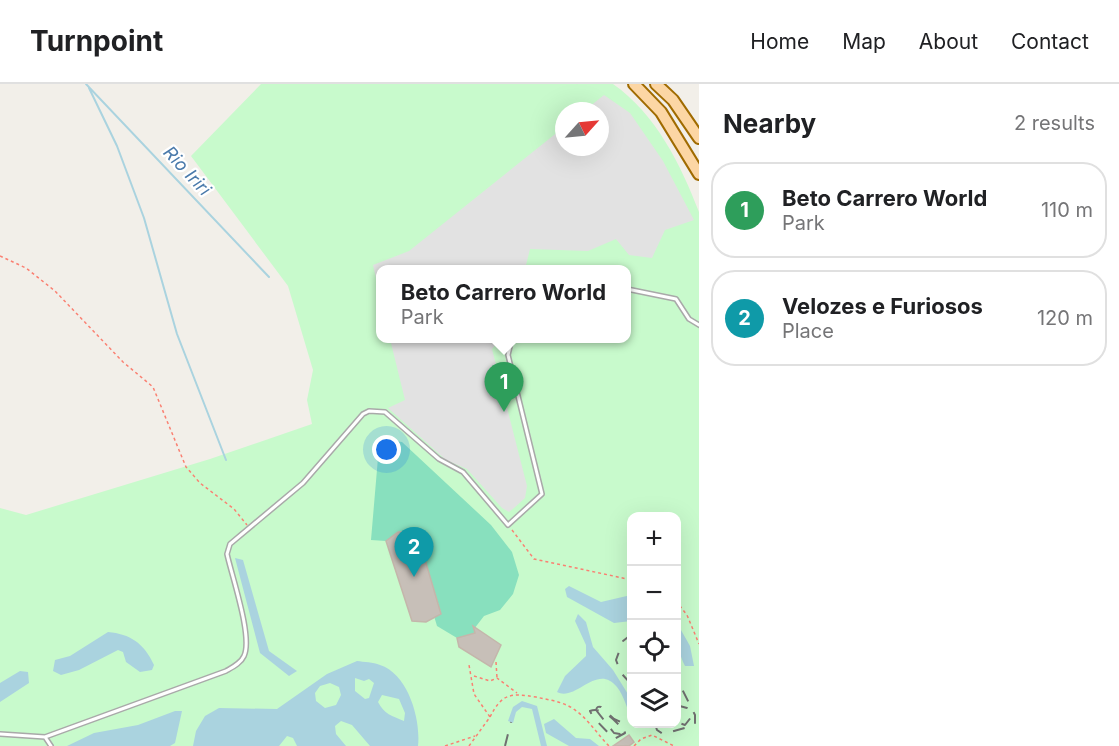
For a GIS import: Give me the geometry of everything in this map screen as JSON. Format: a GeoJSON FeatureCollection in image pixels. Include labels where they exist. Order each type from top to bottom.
{"type":"FeatureCollection","features":[{"type":"Feature","properties":{"kind":"main road"},"geometry":{"type":"LineString","coordinates":[[634,84],[661,112],[699,174]]}},
{"type":"Feature","properties":{"kind":"main road"},"geometry":{"type":"LineString","coordinates":[[656,84],[673,100],[699,138]]}},
{"type":"Feature","properties":{"kind":"lane"},"geometry":{"type":"LineString","coordinates":[[631,290],[676,299],[690,319],[699,325]]}},
{"type":"Feature","properties":{"kind":"lane"},"geometry":{"type":"LineString","coordinates":[[0,734],[45,737],[226,671],[240,663],[245,655],[246,635],[226,554],[230,544],[303,483],[363,414],[369,411],[385,412],[439,459],[463,472],[508,525],[542,494],[508,355],[511,343]]}},
{"type":"Feature","properties":{"kind":"lane"},"geometry":{"type":"LineString","coordinates":[[45,737],[51,746]]}},
{"type":"Feature","properties":{"kind":"path"},"geometry":{"type":"LineString","coordinates":[[0,256],[26,268],[55,291],[123,362],[153,387],[186,467],[200,483],[234,509],[248,528]]}},
{"type":"Feature","properties":{"kind":"path"},"geometry":{"type":"LineString","coordinates":[[508,525],[534,559],[627,579]]}},
{"type":"Feature","properties":{"kind":"path"},"geometry":{"type":"LineString","coordinates":[[681,607],[687,615],[699,644]]}},
{"type":"Feature","properties":{"kind":"path"},"geometry":{"type":"LineString","coordinates":[[496,662],[499,675],[497,678]]}},
{"type":"Feature","properties":{"kind":"path"},"geometry":{"type":"LineString","coordinates":[[469,665],[473,676],[474,694],[490,717]]}},
{"type":"Feature","properties":{"kind":"path"},"geometry":{"type":"LineString","coordinates":[[473,676],[490,681],[497,678]]}},
{"type":"Feature","properties":{"kind":"path"},"geometry":{"type":"LineString","coordinates":[[497,678],[517,693],[555,700],[573,709],[609,746]]}},
{"type":"Feature","properties":{"kind":"path"},"geometry":{"type":"LineString","coordinates":[[469,746],[501,700],[517,693]]}},
{"type":"Feature","properties":{"kind":"path"},"geometry":{"type":"LineString","coordinates":[[445,746],[476,736]]}},
{"type":"Feature","properties":{"kind":"path"},"geometry":{"type":"LineString","coordinates":[[634,746],[646,736],[657,737],[674,746]]}},
{"type":"Feature","properties":{"kind":"green space"},"geometry":{"type":"Polygon","coordinates":[[[261,84],[613,84],[628,96],[642,110],[665,142],[684,176],[699,212],[699,746],[0,746],[0,508],[26,515],[210,459],[312,424],[307,400],[313,370],[288,286],[191,156],[261,84]]]}},
{"type":"Feature","properties":{"kind":"green space"},"geometry":{"type":"Polygon","coordinates":[[[383,439],[402,442],[491,525],[512,552],[519,575],[513,594],[500,610],[484,616],[474,629],[475,633],[457,638],[437,626],[434,616],[441,613],[416,529],[398,532],[386,541],[371,540],[379,446],[383,439]]]}},
{"type":"Feature","properties":{"kind":"shaded area"},"geometry":{"type":"Polygon","coordinates":[[[604,95],[630,113],[663,161],[694,220],[665,230],[652,258],[629,255],[616,239],[588,251],[530,249],[526,265],[376,265],[376,278],[373,265],[409,251],[555,134],[555,156],[609,156],[609,102],[595,102],[604,95]]]}},
{"type":"Feature","properties":{"kind":"shaded area"},"geometry":{"type":"Polygon","coordinates":[[[391,343],[497,343],[492,349],[527,486],[525,498],[509,512],[502,508],[467,469],[446,460],[388,408],[405,400],[391,343]]]}},
{"type":"Feature","properties":{"kind":"water"},"geometry":{"type":"Polygon","coordinates":[[[235,558],[243,560],[269,651],[297,671],[289,676],[260,653],[235,558]]]}},
{"type":"Feature","properties":{"kind":"water"},"geometry":{"type":"Polygon","coordinates":[[[569,586],[601,602],[627,596],[627,621],[614,623],[567,597],[565,589],[569,586]]]}},
{"type":"Feature","properties":{"kind":"water"},"geometry":{"type":"Polygon","coordinates":[[[578,614],[586,622],[593,647],[613,670],[627,693],[627,708],[617,687],[609,680],[594,680],[564,694],[557,692],[565,676],[586,656],[586,645],[575,621],[578,614]]]}},
{"type":"Feature","properties":{"kind":"water"},"geometry":{"type":"Polygon","coordinates":[[[681,630],[690,646],[694,666],[685,666],[681,630]]]}},
{"type":"Feature","properties":{"kind":"water"},"geometry":{"type":"Polygon","coordinates":[[[108,632],[123,635],[141,645],[154,665],[152,670],[140,672],[126,662],[123,652],[118,650],[79,670],[61,675],[53,671],[55,660],[70,656],[108,632]]]}},
{"type":"Feature","properties":{"kind":"water"},"geometry":{"type":"Polygon","coordinates":[[[357,661],[377,664],[390,670],[405,687],[411,699],[417,723],[418,746],[370,746],[352,725],[341,721],[335,726],[336,734],[346,746],[297,746],[293,738],[287,736],[279,746],[193,746],[196,731],[205,716],[219,708],[277,709],[327,674],[357,661]],[[355,678],[355,691],[365,699],[369,698],[374,683],[369,679],[364,681],[355,678]],[[330,683],[320,686],[315,693],[316,701],[325,708],[336,705],[341,695],[339,687],[330,683]],[[382,695],[378,702],[386,712],[404,721],[405,713],[399,699],[382,695]]]}},
{"type":"Feature","properties":{"kind":"water"},"geometry":{"type":"Polygon","coordinates":[[[20,671],[28,672],[29,683],[0,702],[0,683],[20,671]]]}},
{"type":"Feature","properties":{"kind":"water"},"geometry":{"type":"Polygon","coordinates":[[[522,701],[537,706],[547,746],[541,746],[532,709],[522,707],[516,712],[513,723],[508,721],[513,707],[522,701]]]}},
{"type":"Feature","properties":{"kind":"water"},"geometry":{"type":"Polygon","coordinates":[[[175,711],[182,711],[175,743],[170,746],[67,746],[94,733],[138,725],[175,711]]]}},
{"type":"Feature","properties":{"kind":"water"},"geometry":{"type":"Polygon","coordinates":[[[554,719],[576,738],[590,739],[599,746],[569,746],[546,733],[544,724],[554,719]]]}},
{"type":"Feature","properties":{"kind":"building"},"geometry":{"type":"Polygon","coordinates":[[[416,529],[441,614],[426,622],[412,621],[386,541],[398,532],[416,529]]]}},
{"type":"Feature","properties":{"kind":"building"},"geometry":{"type":"Polygon","coordinates":[[[473,626],[501,645],[491,667],[459,647],[457,638],[475,633],[473,626]]]}},
{"type":"Feature","properties":{"kind":"building"},"geometry":{"type":"Polygon","coordinates":[[[629,735],[634,742],[629,746],[613,746],[629,735]]]}},
{"type":"Feature","properties":{"kind":"waterway","name":"Rio Iriri"},"geometry":{"type":"LineString","coordinates":[[86,84],[269,277]]}},
{"type":"Feature","properties":{"kind":"waterway"},"geometry":{"type":"LineString","coordinates":[[89,88],[117,146],[144,218],[177,334],[226,460]]}},
{"type":"Feature","properties":{"kind":"railway"},"geometry":{"type":"LineString","coordinates":[[627,638],[623,641],[616,660],[621,673],[627,680]]}},
{"type":"Feature","properties":{"kind":"railway"},"geometry":{"type":"LineString","coordinates":[[656,728],[663,734],[695,725],[695,715],[681,687]]}},
{"type":"Feature","properties":{"kind":"railway"},"geometry":{"type":"LineString","coordinates":[[681,706],[687,708],[692,716],[685,725],[681,724]]}},
{"type":"Feature","properties":{"kind":"railway"},"geometry":{"type":"LineString","coordinates":[[596,710],[601,707],[614,719],[623,723],[625,733],[614,739],[590,711],[595,710],[599,711],[604,712],[623,729],[620,734],[614,733],[596,710]]}},
{"type":"Feature","properties":{"kind":"railway"},"geometry":{"type":"LineString","coordinates":[[505,746],[511,722]]}},
{"type":"Feature","properties":{"kind":"place","name":"Beto Carrero World"},"geometry":{"type":"Point","coordinates":[504,412]}},
{"type":"Feature","properties":{"kind":"place","name":"Velozes e Furiosos"},"geometry":{"type":"Point","coordinates":[414,577]}}]}
